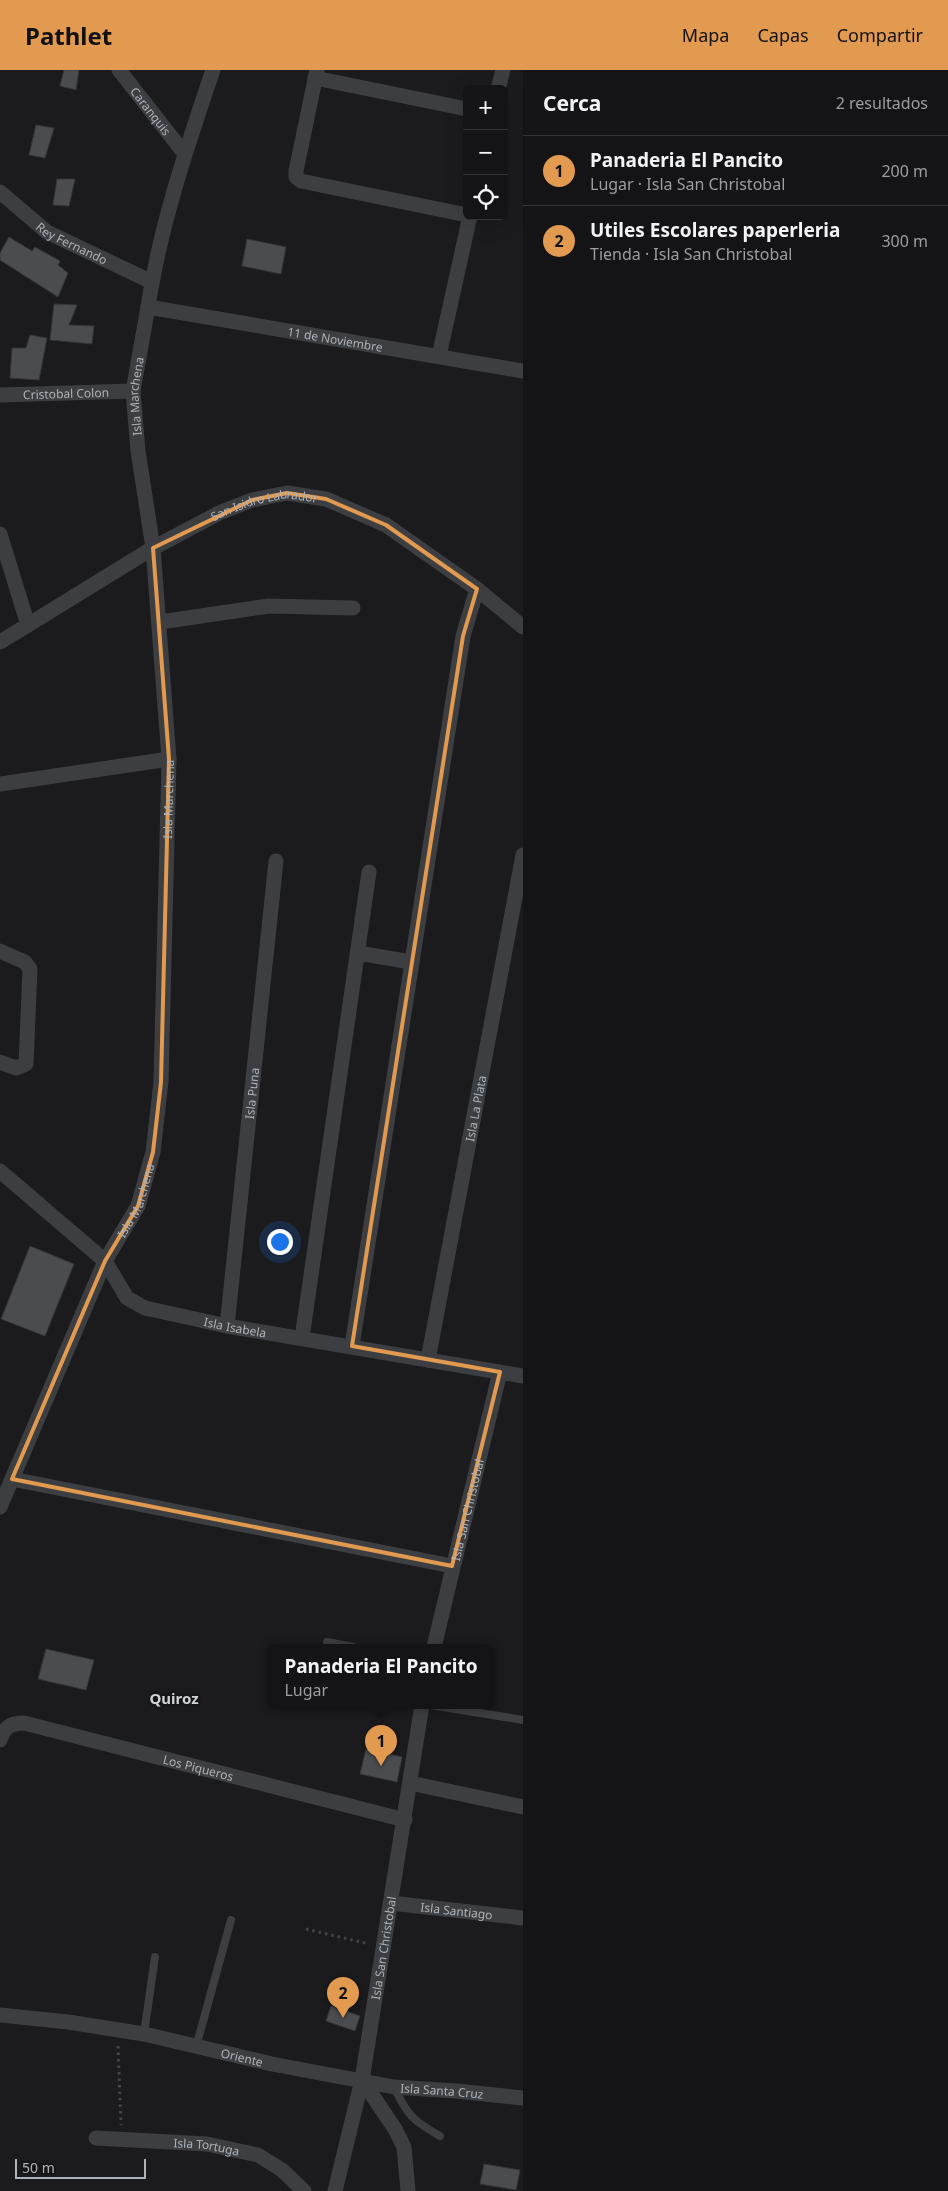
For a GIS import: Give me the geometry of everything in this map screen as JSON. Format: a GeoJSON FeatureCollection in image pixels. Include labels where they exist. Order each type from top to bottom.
{"type":"FeatureCollection","features":[{"type":"Feature","properties":{"kind":"street","name":"Caranquis"},"geometry":{"type":"LineString","coordinates":[[119,70],[184,153]]}},
{"type":"Feature","properties":{"kind":"street","name":"Isla Marchena"},"geometry":{"type":"LineString","coordinates":[[0,1507],[105,1261],[138,1206],[153,1152],[161,1082],[169,759],[153,548],[138,451],[133,391],[152,282],[184,153],[213,70]]}},
{"type":"Feature","properties":{"kind":"street"},"geometry":{"type":"LineString","coordinates":[[499,85],[503,70]]}},
{"type":"Feature","properties":{"kind":"street"},"geometry":{"type":"LineString","coordinates":[[463,109],[316,74],[296,171],[296,177],[301,181],[463,214]]}},
{"type":"Feature","properties":{"kind":"street","name":"Rey Fernando"},"geometry":{"type":"LineString","coordinates":[[0,192],[47,232],[152,282]]}},
{"type":"Feature","properties":{"kind":"street"},"geometry":{"type":"LineString","coordinates":[[439,356],[467,220]]}},
{"type":"Feature","properties":{"kind":"street","name":"11 de Noviembre"},"geometry":{"type":"LineString","coordinates":[[148,307],[523,371]]}},
{"type":"Feature","properties":{"kind":"street","name":"Cristobal Colon"},"geometry":{"type":"LineString","coordinates":[[0,395],[133,391]]}},
{"type":"Feature","properties":{"kind":"street","name":"San Isidro Labrador"},"geometry":{"type":"LineString","coordinates":[[0,642],[153,548],[219,513],[252,500],[287,493],[326,499],[386,525],[477,589],[523,627]]}},
{"type":"Feature","properties":{"kind":"street"},"geometry":{"type":"LineString","coordinates":[[0,534],[28,625]]}},
{"type":"Feature","properties":{"kind":"street"},"geometry":{"type":"LineString","coordinates":[[352,1346],[463,636],[477,589]]}},
{"type":"Feature","properties":{"kind":"street"},"geometry":{"type":"LineString","coordinates":[[160,622],[269,606],[353,608]]}},
{"type":"Feature","properties":{"kind":"street"},"geometry":{"type":"LineString","coordinates":[[0,784],[169,759]]}},
{"type":"Feature","properties":{"kind":"street","name":"Isla La Plata"},"geometry":{"type":"LineString","coordinates":[[428,1360],[523,855]]}},
{"type":"Feature","properties":{"kind":"street","name":"Isla Puna"},"geometry":{"type":"LineString","coordinates":[[227,1326],[276,861]]}},
{"type":"Feature","properties":{"kind":"street"},"geometry":{"type":"LineString","coordinates":[[302,1338],[369,872]]}},
{"type":"Feature","properties":{"kind":"street"},"geometry":{"type":"LineString","coordinates":[[0,951],[24,962],[30,969],[26,1064],[22,1068],[16,1068],[0,1062]]}},
{"type":"Feature","properties":{"kind":"street"},"geometry":{"type":"LineString","coordinates":[[358,953],[411,962]]}},
{"type":"Feature","properties":{"kind":"street","name":"Isla Isabela"},"geometry":{"type":"LineString","coordinates":[[0,1171],[105,1261],[117,1284],[128,1298],[145,1308],[227,1326],[523,1376]]}},
{"type":"Feature","properties":{"kind":"street","name":"Isla San Christobal"},"geometry":{"type":"LineString","coordinates":[[435,1644],[500,1372]]}},
{"type":"Feature","properties":{"kind":"street"},"geometry":{"type":"LineString","coordinates":[[12,1480],[452,1566]]}},
{"type":"Feature","properties":{"kind":"street","name":"Isla San Christobal"},"geometry":{"type":"LineString","coordinates":[[335,2191],[362,2080],[421,1709]]}},
{"type":"Feature","properties":{"kind":"street","name":"Los Piqueros"},"geometry":{"type":"LineString","coordinates":[[0,1740],[4,1730],[14,1723],[24,1723],[405,1820]]}},
{"type":"Feature","properties":{"kind":"street"},"geometry":{"type":"LineString","coordinates":[[410,1783],[523,1807]]}},
{"type":"Feature","properties":{"kind":"street","name":"Isla Santiago"},"geometry":{"type":"LineString","coordinates":[[391,1903],[523,1918]]}},
{"type":"Feature","properties":{"kind":"street","name":"Oriente"},"geometry":{"type":"LineString","coordinates":[[0,2015],[68,2022],[144,2034],[196,2047],[362,2080]]}},
{"type":"Feature","properties":{"kind":"street"},"geometry":{"type":"LineString","coordinates":[[362,2080],[395,2128],[404,2146],[408,2191]]}},
{"type":"Feature","properties":{"kind":"street","name":"Isla Santa Cruz"},"geometry":{"type":"LineString","coordinates":[[362,2080],[394,2087],[456,2090],[523,2098]]}},
{"type":"Feature","properties":{"kind":"street","name":"Isla Tortuga"},"geometry":{"type":"LineString","coordinates":[[96,2138],[207,2144],[258,2156],[282,2170],[304,2191]]}},
{"type":"Feature","properties":{"kind":"lane"},"geometry":{"type":"LineString","coordinates":[[327,1642],[337,1644]]}},
{"type":"Feature","properties":{"kind":"lane"},"geometry":{"type":"LineString","coordinates":[[456,1709],[523,1720]]}},
{"type":"Feature","properties":{"kind":"lane"},"geometry":{"type":"LineString","coordinates":[[196,2047],[231,1920]]}},
{"type":"Feature","properties":{"kind":"lane"},"geometry":{"type":"LineString","coordinates":[[144,2034],[155,1958]]}},
{"type":"Feature","properties":{"kind":"lane"},"geometry":{"type":"LineString","coordinates":[[394,2087],[407,2114],[417,2123],[440,2136]]}},
{"type":"Feature","properties":{"kind":"path"},"geometry":{"type":"LineString","coordinates":[[306,1929],[384,1948]]}},
{"type":"Feature","properties":{"kind":"path"},"geometry":{"type":"LineString","coordinates":[[117,2030],[121,2140]]}},
{"type":"Feature","properties":{"kind":"highlighted area"},"geometry":{"type":"Polygon","coordinates":[[[287,493],[326,499],[386,525],[477,589],[463,636],[352,1346],[500,1372],[452,1566],[12,1479],[105,1261],[138,1206],[153,1152],[161,1082],[169,759],[153,548],[252,500],[287,493]]]}},
{"type":"Feature","properties":{"kind":"building"},"geometry":{"type":"Polygon","coordinates":[[[64,70],[79,70],[76,90],[60,86],[64,70]]]}},
{"type":"Feature","properties":{"kind":"building"},"geometry":{"type":"Polygon","coordinates":[[[36,125],[54,128],[45,158],[29,155],[36,125]]]}},
{"type":"Feature","properties":{"kind":"building"},"geometry":{"type":"Polygon","coordinates":[[[57,179],[75,179],[69,206],[53,205],[57,179]]]}},
{"type":"Feature","properties":{"kind":"building"},"geometry":{"type":"Polygon","coordinates":[[[9,237],[32,251],[35,247],[60,261],[58,265],[68,273],[58,297],[0,260],[0,253],[9,237]]]}},
{"type":"Feature","properties":{"kind":"building"},"geometry":{"type":"Polygon","coordinates":[[[247,239],[286,247],[281,274],[242,266],[247,239]]]}},
{"type":"Feature","properties":{"kind":"building"},"geometry":{"type":"Polygon","coordinates":[[[54,304],[77,305],[69,325],[94,326],[92,344],[50,340],[54,304]]]}},
{"type":"Feature","properties":{"kind":"building"},"geometry":{"type":"Polygon","coordinates":[[[30,335],[47,338],[39,380],[10,378],[12,348],[26,348],[30,335]]]}},
{"type":"Feature","properties":{"kind":"building"},"geometry":{"type":"Polygon","coordinates":[[[30,1246],[74,1264],[45,1336],[1,1319],[30,1246]]]}},
{"type":"Feature","properties":{"kind":"building"},"geometry":{"type":"Polygon","coordinates":[[[46,1649],[94,1660],[86,1690],[38,1679],[46,1649]]]}},
{"type":"Feature","properties":{"kind":"building"},"geometry":{"type":"Polygon","coordinates":[[[366,1749],[402,1757],[397,1782],[360,1774],[366,1749]]]}},
{"type":"Feature","properties":{"kind":"building"},"geometry":{"type":"Polygon","coordinates":[[[331,2006],[360,2016],[355,2031],[326,2021],[331,2006]]]}},
{"type":"Feature","properties":{"kind":"building"},"geometry":{"type":"Polygon","coordinates":[[[484,2164],[520,2170],[516,2190],[480,2184],[484,2164]]]}},
{"type":"Feature","properties":{"kind":"place","name":"Panaderia El Pancito"},"geometry":{"type":"Point","coordinates":[381,1766]}},
{"type":"Feature","properties":{"kind":"place","name":"Utiles Escolares paperleria"},"geometry":{"type":"Point","coordinates":[343,2018]}},
{"type":"Feature","properties":{"kind":"district","name":"Quiroz"},"geometry":{"type":"Point","coordinates":[174,1698]}}]}
